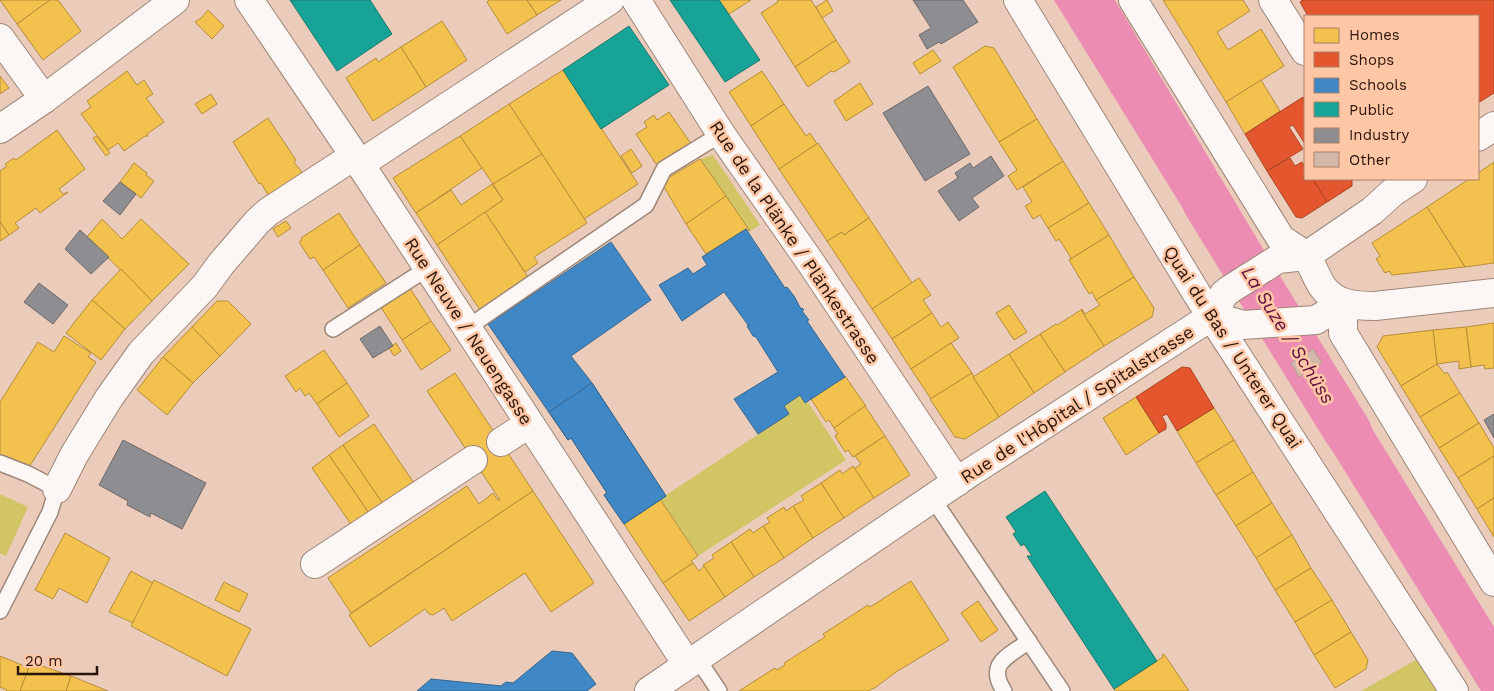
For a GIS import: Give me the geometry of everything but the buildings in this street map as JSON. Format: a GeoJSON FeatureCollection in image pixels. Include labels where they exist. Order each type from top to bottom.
{"type":"FeatureCollection","features":[{"type":"Feature","properties":{"kind":"street"},"geometry":{"type":"LineString","coordinates":[[0,129],[44,99],[175,0]]}},
{"type":"Feature","properties":{"kind":"street","name":"Rue Neuve / Neuengasse"},"geometry":{"type":"LineString","coordinates":[[249,0],[357,160],[529,424],[692,661]]}},
{"type":"Feature","properties":{"kind":"street"},"geometry":{"type":"LineString","coordinates":[[57,489],[96,418],[132,365],[152,341],[205,286],[221,264],[268,212],[357,160],[610,0]]}},
{"type":"Feature","properties":{"kind":"street","name":"Rue de la Plänke / Plänkestrasse"},"geometry":{"type":"LineString","coordinates":[[636,0],[721,134],[811,263],[957,482]]}},
{"type":"Feature","properties":{"kind":"street","name":"Quai du Bas / Unterer Quai"},"geometry":{"type":"LineString","coordinates":[[1018,0],[1212,316],[1454,691]]}},
{"type":"Feature","properties":{"kind":"street"},"geometry":{"type":"LineString","coordinates":[[1133,0],[1281,240],[1306,256],[1322,287],[1330,296],[1343,303],[1358,306],[1374,306],[1494,292]]}},
{"type":"Feature","properties":{"kind":"street"},"geometry":{"type":"LineString","coordinates":[[1274,0],[1304,49]]}},
{"type":"Feature","properties":{"kind":"street"},"geometry":{"type":"LineString","coordinates":[[0,38],[44,99]]}},
{"type":"Feature","properties":{"kind":"street"},"geometry":{"type":"LineString","coordinates":[[1479,136],[1494,126]]}},
{"type":"Feature","properties":{"kind":"street","name":"Rue de l'Hôpital / Spitalstrasse"},"geometry":{"type":"LineString","coordinates":[[649,691],[957,482],[1212,316],[1224,294],[1229,290],[1278,259],[1306,256],[1372,211],[1397,183]]}},
{"type":"Feature","properties":{"kind":"street"},"geometry":{"type":"LineString","coordinates":[[1212,316],[1243,325],[1316,320],[1343,303]]}},
{"type":"Feature","properties":{"kind":"street"},"geometry":{"type":"LineString","coordinates":[[1343,303],[1343,333],[1494,582]]}},
{"type":"Feature","properties":{"kind":"street"},"geometry":{"type":"LineString","coordinates":[[501,442],[529,424]]}},
{"type":"Feature","properties":{"kind":"street"},"geometry":{"type":"LineString","coordinates":[[315,564],[473,460]]}},
{"type":"Feature","properties":{"kind":"lane"},"geometry":{"type":"LineString","coordinates":[[467,328],[646,205],[664,169],[721,134]]}},
{"type":"Feature","properties":{"kind":"lane"},"geometry":{"type":"LineString","coordinates":[[333,329],[428,268]]}},
{"type":"Feature","properties":{"kind":"lane"},"geometry":{"type":"LineString","coordinates":[[0,463],[28,474],[57,489],[50,512],[0,612]]}},
{"type":"Feature","properties":{"kind":"lane"},"geometry":{"type":"LineString","coordinates":[[933,499],[1062,691]]}},
{"type":"Feature","properties":{"kind":"lane"},"geometry":{"type":"LineString","coordinates":[[1004,691],[996,675],[998,664],[1029,641]]}},
{"type":"Feature","properties":{"kind":"lane"},"geometry":{"type":"LineString","coordinates":[[692,661],[719,691]]}},
{"type":"Feature","properties":{"kind":"shaded area"},"geometry":{"type":"Polygon","coordinates":[[[1054,0],[1115,0],[1260,244],[1221,270],[1054,0]]]}},
{"type":"Feature","properties":{"kind":"shaded area"},"geometry":{"type":"Polygon","coordinates":[[[713,155],[760,225],[750,231],[700,159],[713,155]]]}},
{"type":"Feature","properties":{"kind":"shaded area"},"geometry":{"type":"Polygon","coordinates":[[[1333,365],[1494,627],[1494,691],[1481,691],[1294,389],[1333,365]]]}},
{"type":"Feature","properties":{"kind":"shaded area"},"geometry":{"type":"Polygon","coordinates":[[[800,395],[805,403],[808,402],[846,460],[698,556],[660,499],[789,414],[784,406],[800,395]]]}},
{"type":"Feature","properties":{"kind":"shaded area"},"geometry":{"type":"Polygon","coordinates":[[[0,494],[28,507],[6,556],[0,553],[0,494]]]}},
{"type":"Feature","properties":{"kind":"shaded area"},"geometry":{"type":"Polygon","coordinates":[[[1419,658],[1439,691],[1361,691],[1419,658]]]}},
{"type":"Feature","properties":{"kind":"waterway","name":"La Suze / Schüss"},"geometry":{"type":"LineString","coordinates":[[1206,202],[1348,432]]}}]}
